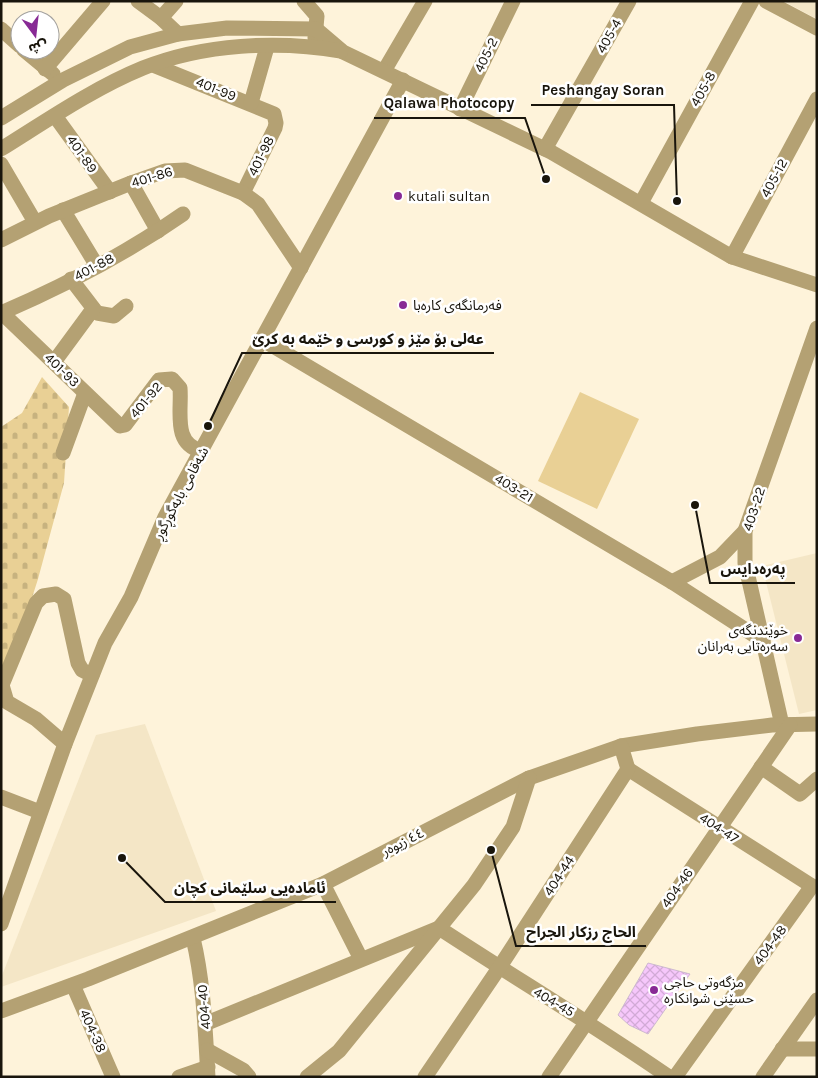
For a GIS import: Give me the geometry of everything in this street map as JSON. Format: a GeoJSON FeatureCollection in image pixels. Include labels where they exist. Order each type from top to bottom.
{"type":"FeatureCollection","features":[{"type":"Feature","properties":{"kind":"street"},"geometry":{"type":"LineString","coordinates":[[45,69],[104,1]]}},
{"type":"Feature","properties":{"kind":"street"},"geometry":{"type":"LineString","coordinates":[[138,1],[161,18],[178,34]]}},
{"type":"Feature","properties":{"kind":"street"},"geometry":{"type":"LineString","coordinates":[[161,18],[176,1]]}},
{"type":"Feature","properties":{"kind":"street"},"geometry":{"type":"LineString","coordinates":[[304,1],[316,12],[316,30],[313,47]]}},
{"type":"Feature","properties":{"kind":"street"},"geometry":{"type":"LineString","coordinates":[[384,71],[424,1]]}},
{"type":"Feature","properties":{"kind":"street","name":"405-2"},"geometry":{"type":"LineString","coordinates":[[460,109],[513,1]]}},
{"type":"Feature","properties":{"kind":"street","name":"405-4"},"geometry":{"type":"LineString","coordinates":[[545,150],[629,1]]}},
{"type":"Feature","properties":{"kind":"street","name":"405-8"},"geometry":{"type":"LineString","coordinates":[[641,203],[752,1]]}},
{"type":"Feature","properties":{"kind":"street"},"geometry":{"type":"LineString","coordinates":[[766,1],[817,28]]}},
{"type":"Feature","properties":{"kind":"street"},"geometry":{"type":"LineString","coordinates":[[1,118],[64,80],[130,47],[178,34],[227,28],[316,30],[343,52],[545,150],[641,203],[732,257],[817,285]]}},
{"type":"Feature","properties":{"kind":"street"},"geometry":{"type":"LineString","coordinates":[[251,103],[267,47]]}},
{"type":"Feature","properties":{"kind":"street"},"geometry":{"type":"LineString","coordinates":[[1,149],[55,116],[142,68],[215,50],[313,47],[343,52]]}},
{"type":"Feature","properties":{"kind":"street"},"geometry":{"type":"LineString","coordinates":[[35,60],[45,69],[64,80]]}},
{"type":"Feature","properties":{"kind":"street","name":"401-99"},"geometry":{"type":"LineString","coordinates":[[154,65],[270,111],[276,118]]}},
{"type":"Feature","properties":{"kind":"street","name":"شەقامی بابەگوڕگوڕ"},"geometry":{"type":"LineString","coordinates":[[1,924],[64,744],[92,674],[105,643],[131,598],[165,517],[403,80]]}},
{"type":"Feature","properties":{"kind":"street","name":"405-12"},"geometry":{"type":"LineString","coordinates":[[732,257],[817,99]]}},
{"type":"Feature","properties":{"kind":"street","name":"401-89"},"geometry":{"type":"LineString","coordinates":[[55,116],[110,192]]}},
{"type":"Feature","properties":{"kind":"street","name":"401-98"},"geometry":{"type":"LineString","coordinates":[[243,193],[275,128],[276,118]]}},
{"type":"Feature","properties":{"kind":"street"},"geometry":{"type":"LineString","coordinates":[[1,164],[35,222]]}},
{"type":"Feature","properties":{"kind":"street","name":"401-86"},"geometry":{"type":"LineString","coordinates":[[1,240],[35,222],[131,183],[164,171],[185,170],[243,193],[264,211],[301,268]]}},
{"type":"Feature","properties":{"kind":"street"},"geometry":{"type":"LineString","coordinates":[[131,183],[158,231]]}},
{"type":"Feature","properties":{"kind":"street"},"geometry":{"type":"LineString","coordinates":[[63,210],[97,266]]}},
{"type":"Feature","properties":{"kind":"street","name":"401-88"},"geometry":{"type":"LineString","coordinates":[[1,313],[97,266],[158,231],[183,214]]}},
{"type":"Feature","properties":{"kind":"street"},"geometry":{"type":"LineString","coordinates":[[71,280],[97,313],[109,316],[119,314],[126,306]]}},
{"type":"Feature","properties":{"kind":"street"},"geometry":{"type":"LineString","coordinates":[[54,362],[93,309]]}},
{"type":"Feature","properties":{"kind":"street","name":"401-93"},"geometry":{"type":"LineString","coordinates":[[1,313],[118,425],[122,426]]}},
{"type":"Feature","properties":{"kind":"street","name":"403-22"},"geometry":{"type":"LineString","coordinates":[[786,725],[763,641],[745,563],[745,532],[817,328]]}},
{"type":"Feature","properties":{"kind":"street","name":"403-21"},"geometry":{"type":"LineString","coordinates":[[263,340],[672,582],[763,641]]}},
{"type":"Feature","properties":{"kind":"street","name":"401-92"},"geometry":{"type":"LineString","coordinates":[[122,426],[159,380],[172,379],[180,388],[182,435],[192,447],[202,451]]}},
{"type":"Feature","properties":{"kind":"street"},"geometry":{"type":"LineString","coordinates":[[63,453],[85,393]]}},
{"type":"Feature","properties":{"kind":"street"},"geometry":{"type":"LineString","coordinates":[[672,582],[720,557],[745,532]]}},
{"type":"Feature","properties":{"kind":"street"},"geometry":{"type":"LineString","coordinates":[[64,744],[36,719],[6,702],[3,693],[2,685],[36,603],[43,596],[56,594],[64,599],[78,662],[82,670],[92,674]]}},
{"type":"Feature","properties":{"kind":"street","name":"٤٤ زیوەر"},"geometry":{"type":"LineString","coordinates":[[1,1011],[193,938],[323,884],[529,778],[621,746],[697,734],[786,725],[817,724]]}},
{"type":"Feature","properties":{"kind":"street","name":"404-46"},"geometry":{"type":"LineString","coordinates":[[549,1077],[586,1020],[719,828],[786,725]]}},
{"type":"Feature","properties":{"kind":"street"},"geometry":{"type":"LineString","coordinates":[[621,746],[628,768]]}},
{"type":"Feature","properties":{"kind":"street"},"geometry":{"type":"LineString","coordinates":[[760,767],[800,794],[817,779]]}},
{"type":"Feature","properties":{"kind":"street","name":"404-47"},"geometry":{"type":"LineString","coordinates":[[628,768],[719,828],[814,886]]}},
{"type":"Feature","properties":{"kind":"street","name":"404-44"},"geometry":{"type":"LineString","coordinates":[[425,1077],[499,968],[628,768]]}},
{"type":"Feature","properties":{"kind":"street"},"geometry":{"type":"LineString","coordinates":[[307,1077],[339,1051],[474,885],[513,827],[529,778]]}},
{"type":"Feature","properties":{"kind":"street"},"geometry":{"type":"LineString","coordinates":[[1,797],[40,812]]}},
{"type":"Feature","properties":{"kind":"street"},"geometry":{"type":"LineString","coordinates":[[323,884],[361,959]]}},
{"type":"Feature","properties":{"kind":"street","name":"404-48"},"geometry":{"type":"LineString","coordinates":[[675,1077],[814,886]]}},
{"type":"Feature","properties":{"kind":"street"},"geometry":{"type":"LineString","coordinates":[[207,1023],[439,928]]}},
{"type":"Feature","properties":{"kind":"street","name":"404-45"},"geometry":{"type":"LineString","coordinates":[[439,928],[499,968],[586,1020],[670,1077]]}},
{"type":"Feature","properties":{"kind":"street","name":"404-40"},"geometry":{"type":"LineString","coordinates":[[193,938],[200,968],[207,1023],[208,1072]]}},
{"type":"Feature","properties":{"kind":"street","name":"404-38"},"geometry":{"type":"LineString","coordinates":[[73,985],[113,1077]]}},
{"type":"Feature","properties":{"kind":"street"},"geometry":{"type":"LineString","coordinates":[[763,1077],[817,1000]]}},
{"type":"Feature","properties":{"kind":"street"},"geometry":{"type":"LineString","coordinates":[[782,1049],[817,1049]]}},
{"type":"Feature","properties":{"kind":"street"},"geometry":{"type":"LineString","coordinates":[[207,1050],[243,1070],[249,1077]]}},
{"type":"Feature","properties":{"kind":"street"},"geometry":{"type":"LineString","coordinates":[[179,1077],[208,1072]]}},
{"type":"Feature","properties":{"kind":"shaded area"},"geometry":{"type":"Polygon","coordinates":[[[783,1],[817,1],[817,19],[783,1]]]}},
{"type":"Feature","properties":{"kind":"shaded area","name":"خوێندنگەی سەرەتایی بەرانان"},"geometry":{"type":"Polygon","coordinates":[[[817,553],[817,710],[799,714],[762,566],[817,553]]]}},
{"type":"Feature","properties":{"kind":"shaded area"},"geometry":{"type":"Polygon","coordinates":[[[145,724],[216,911],[1,987],[1,978],[96,735],[145,724]]]}},
{"type":"Feature","properties":{"kind":"green space"},"geometry":{"type":"Polygon","coordinates":[[[42,377],[69,407],[64,483],[38,579],[14,654],[1,678],[1,427],[22,413],[42,377]]]}},
{"type":"Feature","properties":{"kind":"green space"},"geometry":{"type":"Polygon","coordinates":[[[580,392],[639,419],[597,509],[538,481],[580,392]]]}},
{"type":"Feature","properties":{"kind":"building"},"geometry":{"type":"Polygon","coordinates":[[[648,963],[690,974],[648,1034],[629,1025],[618,1015],[648,963]]]}},
{"type":"Feature","properties":{"kind":"place","name":"Qalawa Photocopy"},"geometry":{"type":"Point","coordinates":[546,179]}},
{"type":"Feature","properties":{"kind":"place","name":"kutali sultan"},"geometry":{"type":"Point","coordinates":[398,196]}},
{"type":"Feature","properties":{"kind":"place","name":"Peshangay Soran"},"geometry":{"type":"Point","coordinates":[677,201]}},
{"type":"Feature","properties":{"kind":"place","name":"فەرمانگەی کارەبا"},"geometry":{"type":"Point","coordinates":[403,305]}},
{"type":"Feature","properties":{"kind":"place","name":"عەلی بۆ مێز و کورسی و خێمە بە کرێ"},"geometry":{"type":"Point","coordinates":[208,426]}},
{"type":"Feature","properties":{"kind":"place","name":"پەرەدایس"},"geometry":{"type":"Point","coordinates":[695,505]}},
{"type":"Feature","properties":{"kind":"place","name":"خوێندنگەی سەرەتایی بەرانان"},"geometry":{"type":"Point","coordinates":[798,638]}},
{"type":"Feature","properties":{"kind":"place","name":"الحاج رزكار الجراح"},"geometry":{"type":"Point","coordinates":[491,850]}},
{"type":"Feature","properties":{"kind":"place","name":"ئامادەیی سلێمانی کچان"},"geometry":{"type":"Point","coordinates":[122,858]}},
{"type":"Feature","properties":{"kind":"place","name":"مزگەوتی حاجی حسێنی شوانکارە"},"geometry":{"type":"Point","coordinates":[654,990]}}]}
